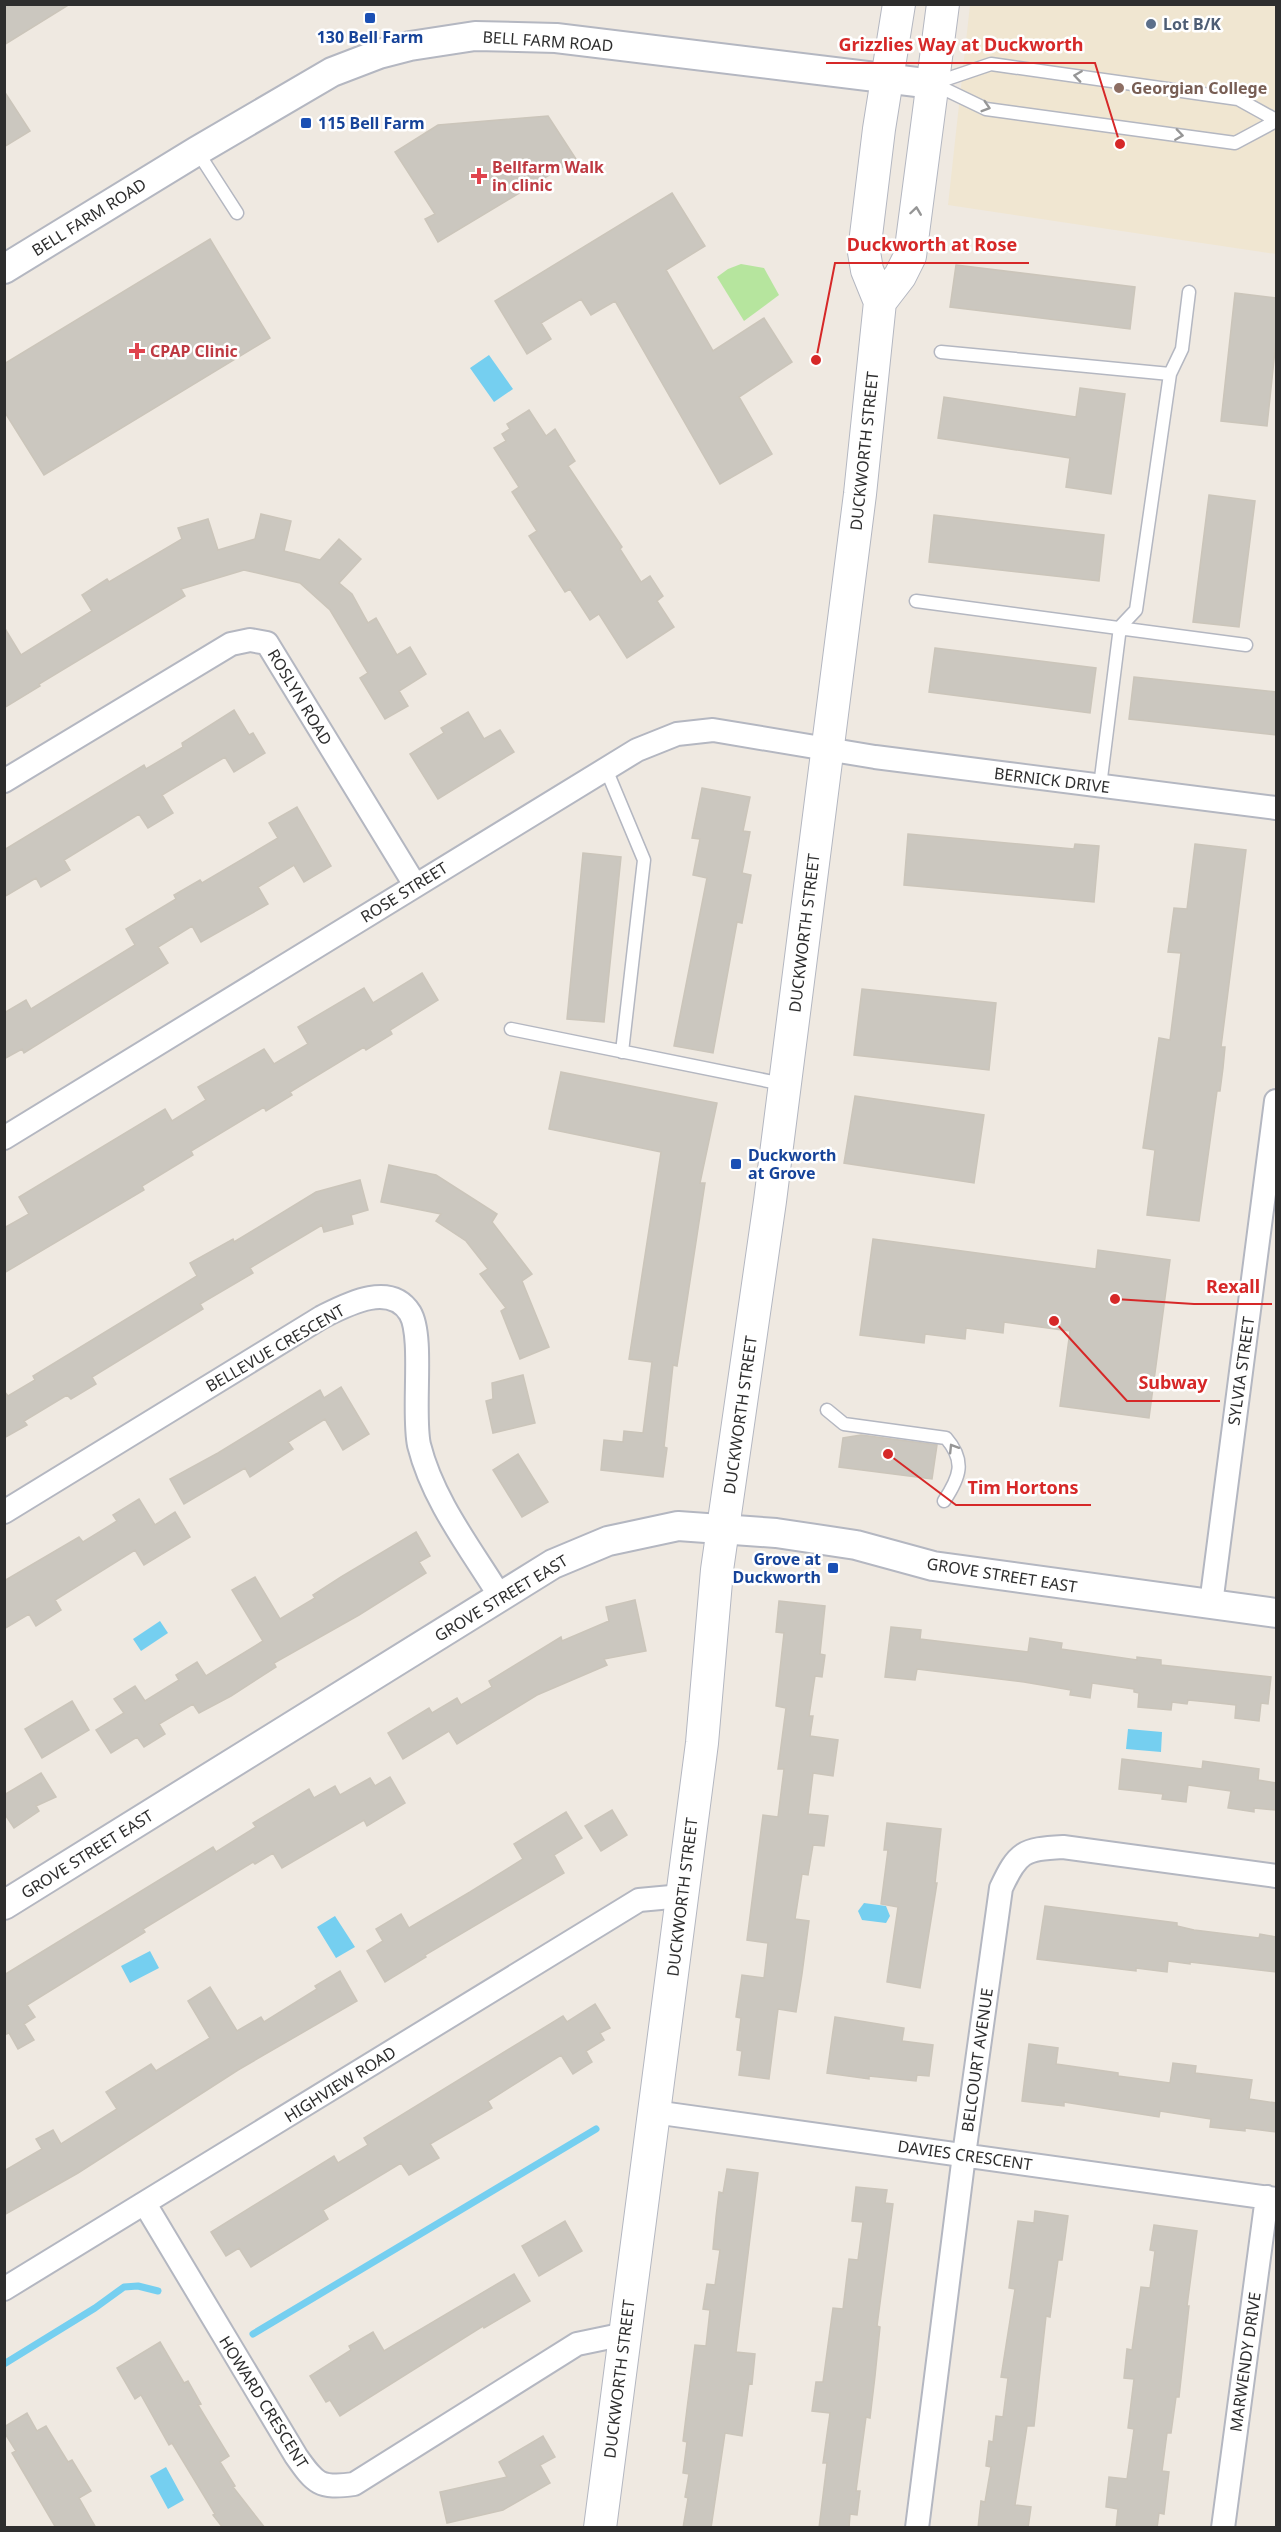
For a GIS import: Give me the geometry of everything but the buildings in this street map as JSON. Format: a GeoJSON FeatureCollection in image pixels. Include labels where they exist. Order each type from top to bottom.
{"type":"FeatureCollection","features":[{"type":"Feature","properties":{"kind":"main road","name":"DUCKWORTH STREET"},"geometry":{"type":"LineString","coordinates":[[600,2528],[702,1743],[717,1570],[785,1084],[860,494],[880,302],[867,270],[864,252],[886,78],[899,4]]}},
{"type":"Feature","properties":{"kind":"main road"},"geometry":{"type":"LineString","coordinates":[[880,302],[900,276],[910,256],[943,4]]}},
{"type":"Feature","properties":{"kind":"street","name":"BELL FARM ROAD"},"geometry":{"type":"LineString","coordinates":[[4,269],[326,75],[347,65],[410,46],[465,37],[510,36],[567,39],[933,84]]}},
{"type":"Feature","properties":{"kind":"street","name":"ROSLYN ROAD"},"geometry":{"type":"LineString","coordinates":[[4,781],[231,644],[250,640],[267,643],[415,885]]}},
{"type":"Feature","properties":{"kind":"street","name":"ROSE STREET"},"geometry":{"type":"LineString","coordinates":[[4,1138],[415,885],[656,741],[677,734],[721,731],[828,749]]}},
{"type":"Feature","properties":{"kind":"street","name":"BERNICK DRIVE"},"geometry":{"type":"LineString","coordinates":[[828,749],[1276,808]]}},
{"type":"Feature","properties":{"kind":"street","name":"SYLVIA STREET"},"geometry":{"type":"LineString","coordinates":[[1211,1604],[1267,1248],[1276,1101]]}},
{"type":"Feature","properties":{"kind":"street","name":"BELLEVUE CRESCENT"},"geometry":{"type":"LineString","coordinates":[[4,1512],[322,1317],[363,1299],[382,1297],[399,1303],[410,1312],[414,1327],[415,1414],[419,1443],[427,1470],[438,1497],[501,1598]]}},
{"type":"Feature","properties":{"kind":"street","name":"GROVE STREET EAST"},"geometry":{"type":"LineString","coordinates":[[4,1905],[553,1564],[608,1541],[678,1526],[776,1533],[856,1545],[933,1566],[1276,1613]]}},
{"type":"Feature","properties":{"kind":"street","name":"BELCOURT AVENUE"},"geometry":{"type":"LineString","coordinates":[[917,2528],[964,2155],[1001,1888],[1015,1860],[1026,1853],[1042,1848],[1063,1847],[1276,1876]]}},
{"type":"Feature","properties":{"kind":"street","name":"HIGHVIEW ROAD"},"geometry":{"type":"LineString","coordinates":[[4,2289],[639,1900],[682,1896]]}},
{"type":"Feature","properties":{"kind":"street","name":"DAVIES CRESCENT"},"geometry":{"type":"LineString","coordinates":[[654,2112],[1272,2198]]}},
{"type":"Feature","properties":{"kind":"street","name":"MARWENDY DRIVE"},"geometry":{"type":"LineString","coordinates":[[1223,2528],[1272,2198]]}},
{"type":"Feature","properties":{"kind":"street","name":"HOWARD CRESCENT"},"geometry":{"type":"LineString","coordinates":[[145,2204],[296,2456],[314,2481],[334,2487],[354,2484],[577,2344],[625,2334]]}},
{"type":"Feature","properties":{"kind":"lane"},"geometry":{"type":"LineString","coordinates":[[933,84],[991,64],[1238,99],[1276,121]]}},
{"type":"Feature","properties":{"kind":"lane"},"geometry":{"type":"LineString","coordinates":[[933,84],[986,109],[1235,143],[1276,121]]}},
{"type":"Feature","properties":{"kind":"lane"},"geometry":{"type":"LineString","coordinates":[[197,151],[237,213]]}},
{"type":"Feature","properties":{"kind":"lane"},"geometry":{"type":"LineString","coordinates":[[1100,786],[1120,627],[1136,610],[1170,374],[1182,349],[1188,292]]}},
{"type":"Feature","properties":{"kind":"lane"},"geometry":{"type":"LineString","coordinates":[[941,352],[1170,374]]}},
{"type":"Feature","properties":{"kind":"lane"},"geometry":{"type":"LineString","coordinates":[[916,602],[1246,645]]}},
{"type":"Feature","properties":{"kind":"lane"},"geometry":{"type":"LineString","coordinates":[[606,769],[644,860],[622,1052]]}},
{"type":"Feature","properties":{"kind":"lane"},"geometry":{"type":"LineString","coordinates":[[511,1029],[785,1084]]}},
{"type":"Feature","properties":{"kind":"lane"},"geometry":{"type":"LineString","coordinates":[[827,1410],[844,1424],[946,1438],[956,1449],[960,1462],[956,1480],[944,1501]]}},
{"type":"Feature","properties":{"kind":"shaded area","name":"Georgian College"},"geometry":{"type":"Polygon","coordinates":[[[970,5],[1276,5],[1276,254],[948,205],[970,5]]]}},
{"type":"Feature","properties":{"kind":"green space"},"geometry":{"type":"Polygon","coordinates":[[[741,264],[764,268],[779,295],[744,321],[717,277],[741,264]]]}},
{"type":"Feature","properties":{"kind":"water"},"geometry":{"type":"Polygon","coordinates":[[[489,355],[513,389],[494,402],[470,368],[489,355]]]}},
{"type":"Feature","properties":{"kind":"water"},"geometry":{"type":"Polygon","coordinates":[[[160,1621],[168,1633],[141,1651],[133,1639],[160,1621]]]}},
{"type":"Feature","properties":{"kind":"water"},"geometry":{"type":"Polygon","coordinates":[[[1128,1729],[1162,1732],[1161,1752],[1126,1749],[1128,1729]]]}},
{"type":"Feature","properties":{"kind":"water"},"geometry":{"type":"Polygon","coordinates":[[[864,1903],[886,1906],[890,1916],[886,1923],[862,1920],[858,1911],[864,1903]]]}},
{"type":"Feature","properties":{"kind":"water"},"geometry":{"type":"Polygon","coordinates":[[[335,1916],[355,1947],[336,1958],[317,1927],[335,1916]]]}},
{"type":"Feature","properties":{"kind":"water"},"geometry":{"type":"Polygon","coordinates":[[[150,1951],[159,1968],[130,1983],[121,1966],[150,1951]]]}},
{"type":"Feature","properties":{"kind":"water"},"geometry":{"type":"Polygon","coordinates":[[[166,2467],[184,2500],[168,2509],[150,2476],[166,2467]]]}},
{"type":"Feature","properties":{"kind":"waterway"},"geometry":{"type":"LineString","coordinates":[[253,2334],[596,2129]]}},
{"type":"Feature","properties":{"kind":"waterway"},"geometry":{"type":"LineString","coordinates":[[4,2364],[95,2308],[124,2287],[138,2286],[158,2291]]}},
{"type":"Feature","properties":{"kind":"place","name":"130 Bell Farm"},"geometry":{"type":"Point","coordinates":[370,18]}},
{"type":"Feature","properties":{"kind":"place","name":"Lot B/K"},"geometry":{"type":"Point","coordinates":[1151,24]}},
{"type":"Feature","properties":{"kind":"place","name":"Georgian College"},"geometry":{"type":"Point","coordinates":[1119,88]}},
{"type":"Feature","properties":{"kind":"place","name":"115 Bell Farm"},"geometry":{"type":"Point","coordinates":[306,123]}},
{"type":"Feature","properties":{"kind":"place","name":"Grizzlies Way at Duckworth"},"geometry":{"type":"Point","coordinates":[1120,144]}},
{"type":"Feature","properties":{"kind":"place","name":"Bellfarm Walk in clinic"},"geometry":{"type":"Point","coordinates":[479,176]}},
{"type":"Feature","properties":{"kind":"place","name":"CPAP Clinic"},"geometry":{"type":"Point","coordinates":[137,351]}},
{"type":"Feature","properties":{"kind":"place","name":"Duckworth at Rose"},"geometry":{"type":"Point","coordinates":[816,360]}},
{"type":"Feature","properties":{"kind":"place","name":"Duckworth at Grove"},"geometry":{"type":"Point","coordinates":[736,1164]}},
{"type":"Feature","properties":{"kind":"place","name":"Rexall"},"geometry":{"type":"Point","coordinates":[1115,1299]}},
{"type":"Feature","properties":{"kind":"place","name":"Subway"},"geometry":{"type":"Point","coordinates":[1054,1321]}},
{"type":"Feature","properties":{"kind":"place","name":"Tim Hortons"},"geometry":{"type":"Point","coordinates":[888,1454]}},
{"type":"Feature","properties":{"kind":"place","name":"Grove at Duckworth"},"geometry":{"type":"Point","coordinates":[833,1568]}}]}
